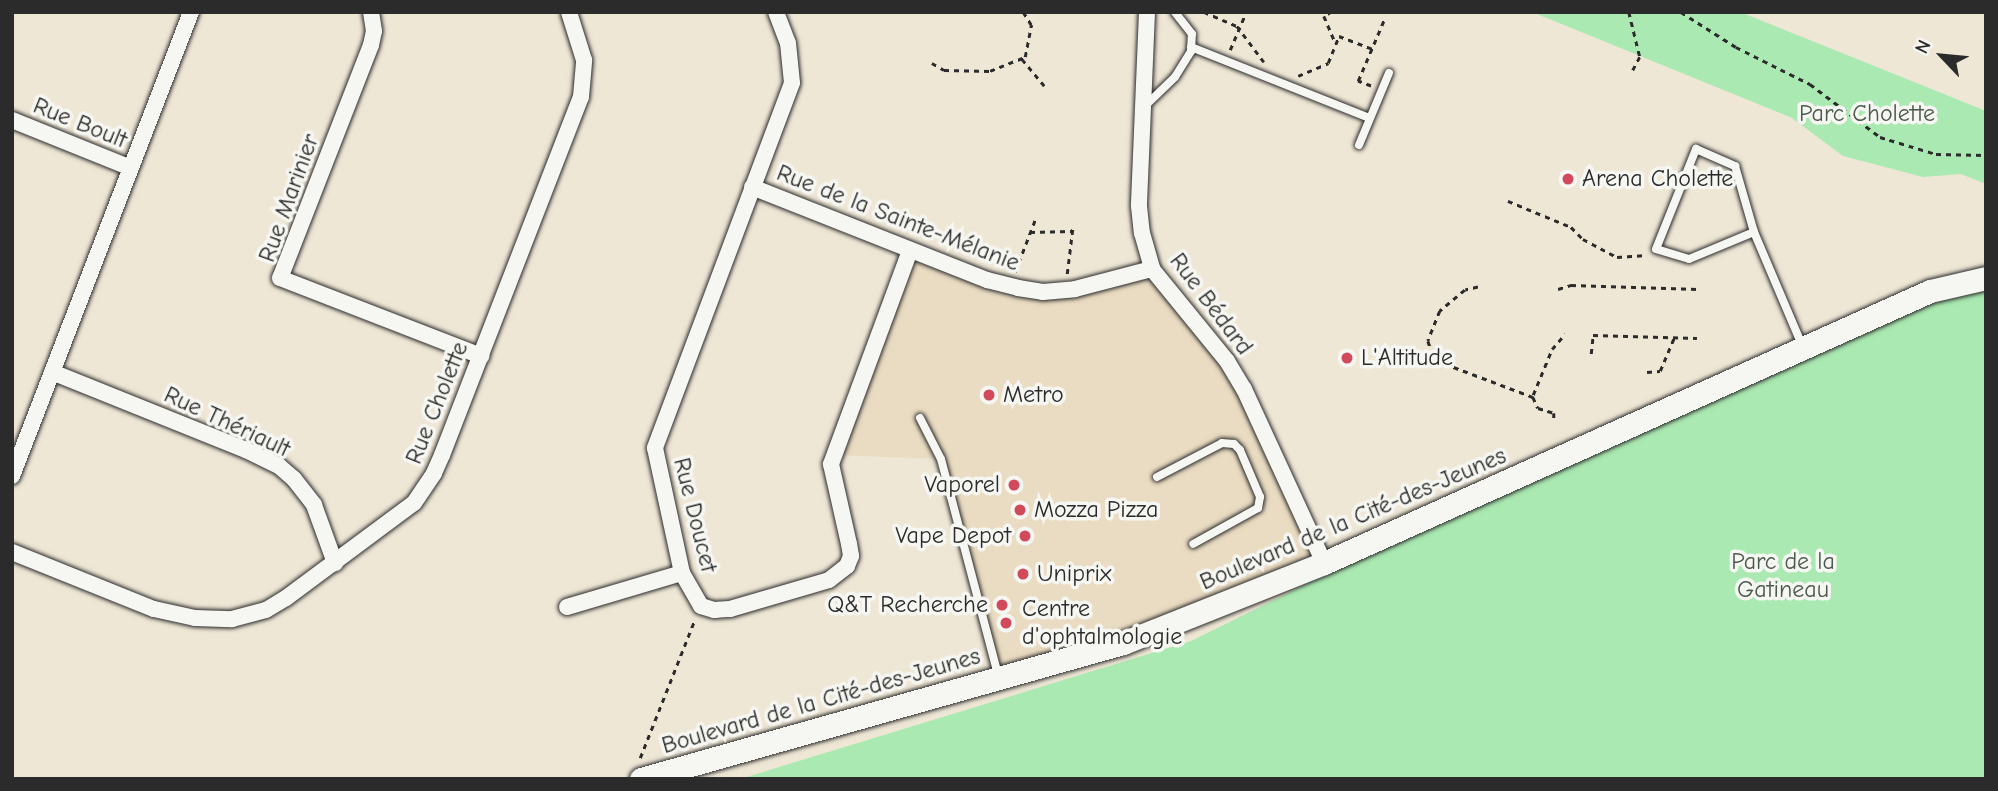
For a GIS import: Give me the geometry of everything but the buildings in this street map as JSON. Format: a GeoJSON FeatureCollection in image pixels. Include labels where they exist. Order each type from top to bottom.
{"type":"FeatureCollection","features":[{"type":"Feature","properties":{"kind":"street"},"geometry":{"type":"LineString","coordinates":[[12,476],[191,12]]}},
{"type":"Feature","properties":{"kind":"street","name":"Rue Marinier"},"geometry":{"type":"LineString","coordinates":[[371,12],[374,31],[371,45],[281,278],[481,356]]}},
{"type":"Feature","properties":{"kind":"street","name":"Rue Cholette"},"geometry":{"type":"LineString","coordinates":[[12,552],[154,609],[214,620],[266,610],[398,517],[425,489],[438,464],[581,97],[584,60],[569,12]]}},
{"type":"Feature","properties":{"kind":"street","name":"Rue Doucet"},"geometry":{"type":"LineString","coordinates":[[776,12],[788,43],[792,83],[655,448],[682,573],[701,606],[714,610],[730,608],[829,580],[847,566],[851,555],[831,464],[909,250]]}},
{"type":"Feature","properties":{"kind":"street","name":"Rue Bédard"},"geometry":{"type":"LineString","coordinates":[[1147,12],[1139,206],[1142,233],[1152,269],[1227,361],[1324,562]]}},
{"type":"Feature","properties":{"kind":"street","name":"Rue Boult"},"geometry":{"type":"LineString","coordinates":[[12,120],[131,168]]}},
{"type":"Feature","properties":{"kind":"street","name":"Rue de la Sainte-Mélanie"},"geometry":{"type":"LineString","coordinates":[[752,187],[987,280],[1043,292],[1075,289],[1152,269]]}},
{"type":"Feature","properties":{"kind":"street","name":"Boulevard de la Cité-des-Jeunes"},"geometry":{"type":"LineString","coordinates":[[651,772],[1124,643],[1324,562],[1930,291],[1986,278]]}},
{"type":"Feature","properties":{"kind":"street","name":"Rue Thériault"},"geometry":{"type":"LineString","coordinates":[[52,372],[246,450],[279,466],[294,479],[314,505],[335,563]]}},
{"type":"Feature","properties":{"kind":"street"},"geometry":{"type":"LineString","coordinates":[[566,607],[682,573]]}},
{"type":"Feature","properties":{"kind":"lane"},"geometry":{"type":"LineString","coordinates":[[1142,109],[1175,78],[1191,47],[1189,27],[1175,12]]}},
{"type":"Feature","properties":{"kind":"lane"},"geometry":{"type":"LineString","coordinates":[[1191,47],[1369,118]]}},
{"type":"Feature","properties":{"kind":"lane"},"geometry":{"type":"LineString","coordinates":[[1359,145],[1388,73]]}},
{"type":"Feature","properties":{"kind":"lane"},"geometry":{"type":"LineString","coordinates":[[1754,232],[1689,259],[1656,249],[1696,149],[1735,166],[1754,232],[1803,348]]}},
{"type":"Feature","properties":{"kind":"lane"},"geometry":{"type":"LineString","coordinates":[[920,418],[942,459],[999,678]]}},
{"type":"Feature","properties":{"kind":"lane"},"geometry":{"type":"LineString","coordinates":[[1157,477],[1222,443],[1234,444],[1240,450],[1260,497],[1258,508],[1192,544]]}},
{"type":"Feature","properties":{"kind":"path"},"geometry":{"type":"LineString","coordinates":[[932,63],[944,70],[990,71],[1022,59],[1025,57],[1031,25],[1023,12]]}},
{"type":"Feature","properties":{"kind":"path"},"geometry":{"type":"LineString","coordinates":[[1204,12],[1239,29],[1263,62],[1274,67]]}},
{"type":"Feature","properties":{"kind":"path"},"geometry":{"type":"LineString","coordinates":[[1332,12],[1324,16],[1336,44]]}},
{"type":"Feature","properties":{"kind":"path"},"geometry":{"type":"LineString","coordinates":[[1629,12],[1640,57],[1630,74]]}},
{"type":"Feature","properties":{"kind":"path"},"geometry":{"type":"LineString","coordinates":[[1681,12],[1736,47],[1810,84],[1880,137],[1936,154],[1986,155]]}},
{"type":"Feature","properties":{"kind":"path"},"geometry":{"type":"LineString","coordinates":[[1226,60],[1245,15]]}},
{"type":"Feature","properties":{"kind":"path"},"geometry":{"type":"LineString","coordinates":[[1381,90],[1359,82],[1384,20]]}},
{"type":"Feature","properties":{"kind":"path"},"geometry":{"type":"LineString","coordinates":[[1291,88],[1296,76],[1328,63],[1339,36],[1373,49]]}},
{"type":"Feature","properties":{"kind":"path"},"geometry":{"type":"LineString","coordinates":[[1022,59],[1045,86]]}},
{"type":"Feature","properties":{"kind":"path"},"geometry":{"type":"LineString","coordinates":[[1508,201],[1571,227],[1583,239],[1617,257],[1647,255]]}},
{"type":"Feature","properties":{"kind":"path"},"geometry":{"type":"LineString","coordinates":[[1015,271],[1035,220]]}},
{"type":"Feature","properties":{"kind":"path"},"geometry":{"type":"LineString","coordinates":[[1067,274],[1073,225]]}},
{"type":"Feature","properties":{"kind":"path"},"geometry":{"type":"LineString","coordinates":[[1030,232],[1072,231]]}},
{"type":"Feature","properties":{"kind":"path"},"geometry":{"type":"LineString","coordinates":[[1558,289],[1571,285],[1698,289]]}},
{"type":"Feature","properties":{"kind":"path"},"geometry":{"type":"LineString","coordinates":[[1478,287],[1465,290],[1440,311],[1428,341],[1434,360],[1533,397],[1538,408],[1554,413],[1554,422]]}},
{"type":"Feature","properties":{"kind":"path"},"geometry":{"type":"LineString","coordinates":[[1533,397],[1552,349],[1565,334]]}},
{"type":"Feature","properties":{"kind":"path"},"geometry":{"type":"LineString","coordinates":[[1591,354],[1593,335],[1697,338]]}},
{"type":"Feature","properties":{"kind":"path"},"geometry":{"type":"LineString","coordinates":[[1647,372],[1660,371],[1674,338]]}},
{"type":"Feature","properties":{"kind":"path"},"geometry":{"type":"LineString","coordinates":[[651,772],[701,606]]}},
{"type":"Feature","properties":{"kind":"shaded area"},"geometry":{"type":"Polygon","coordinates":[[[910,250],[1043,292],[1152,269],[1227,361],[1324,563],[999,678],[941,459],[833,455],[910,250]]]}},
{"type":"Feature","properties":{"kind":"green space","name":"Parc Cholette"},"geometry":{"type":"Polygon","coordinates":[[[1532,12],[1740,12],[1986,111],[1986,184],[1961,174],[1923,177],[1843,156],[1792,118],[1532,12]]]}},
{"type":"Feature","properties":{"kind":"green space","name":"Parc de la Gatineau"},"geometry":{"type":"Polygon","coordinates":[[[1986,277],[1986,779],[740,779],[1191,641],[1812,334],[1986,277]]]}},
{"type":"Feature","properties":{"kind":"place","name":"Arena Cholette"},"geometry":{"type":"Point","coordinates":[1568,179]}},
{"type":"Feature","properties":{"kind":"place","name":"L'Altitude"},"geometry":{"type":"Point","coordinates":[1347,358]}},
{"type":"Feature","properties":{"kind":"place","name":"Metro"},"geometry":{"type":"Point","coordinates":[989,395]}},
{"type":"Feature","properties":{"kind":"place","name":"Vaporel"},"geometry":{"type":"Point","coordinates":[1014,485]}},
{"type":"Feature","properties":{"kind":"place","name":"Mozza Pizza"},"geometry":{"type":"Point","coordinates":[1020,510]}},
{"type":"Feature","properties":{"kind":"place","name":"Vape Depot"},"geometry":{"type":"Point","coordinates":[1025,536]}},
{"type":"Feature","properties":{"kind":"place","name":"Uniprix"},"geometry":{"type":"Point","coordinates":[1023,574]}},
{"type":"Feature","properties":{"kind":"place","name":"Q&T Recherche"},"geometry":{"type":"Point","coordinates":[1002,605]}},
{"type":"Feature","properties":{"kind":"place","name":"Centre d'ophtalmologie"},"geometry":{"type":"Point","coordinates":[1006,623]}}]}
